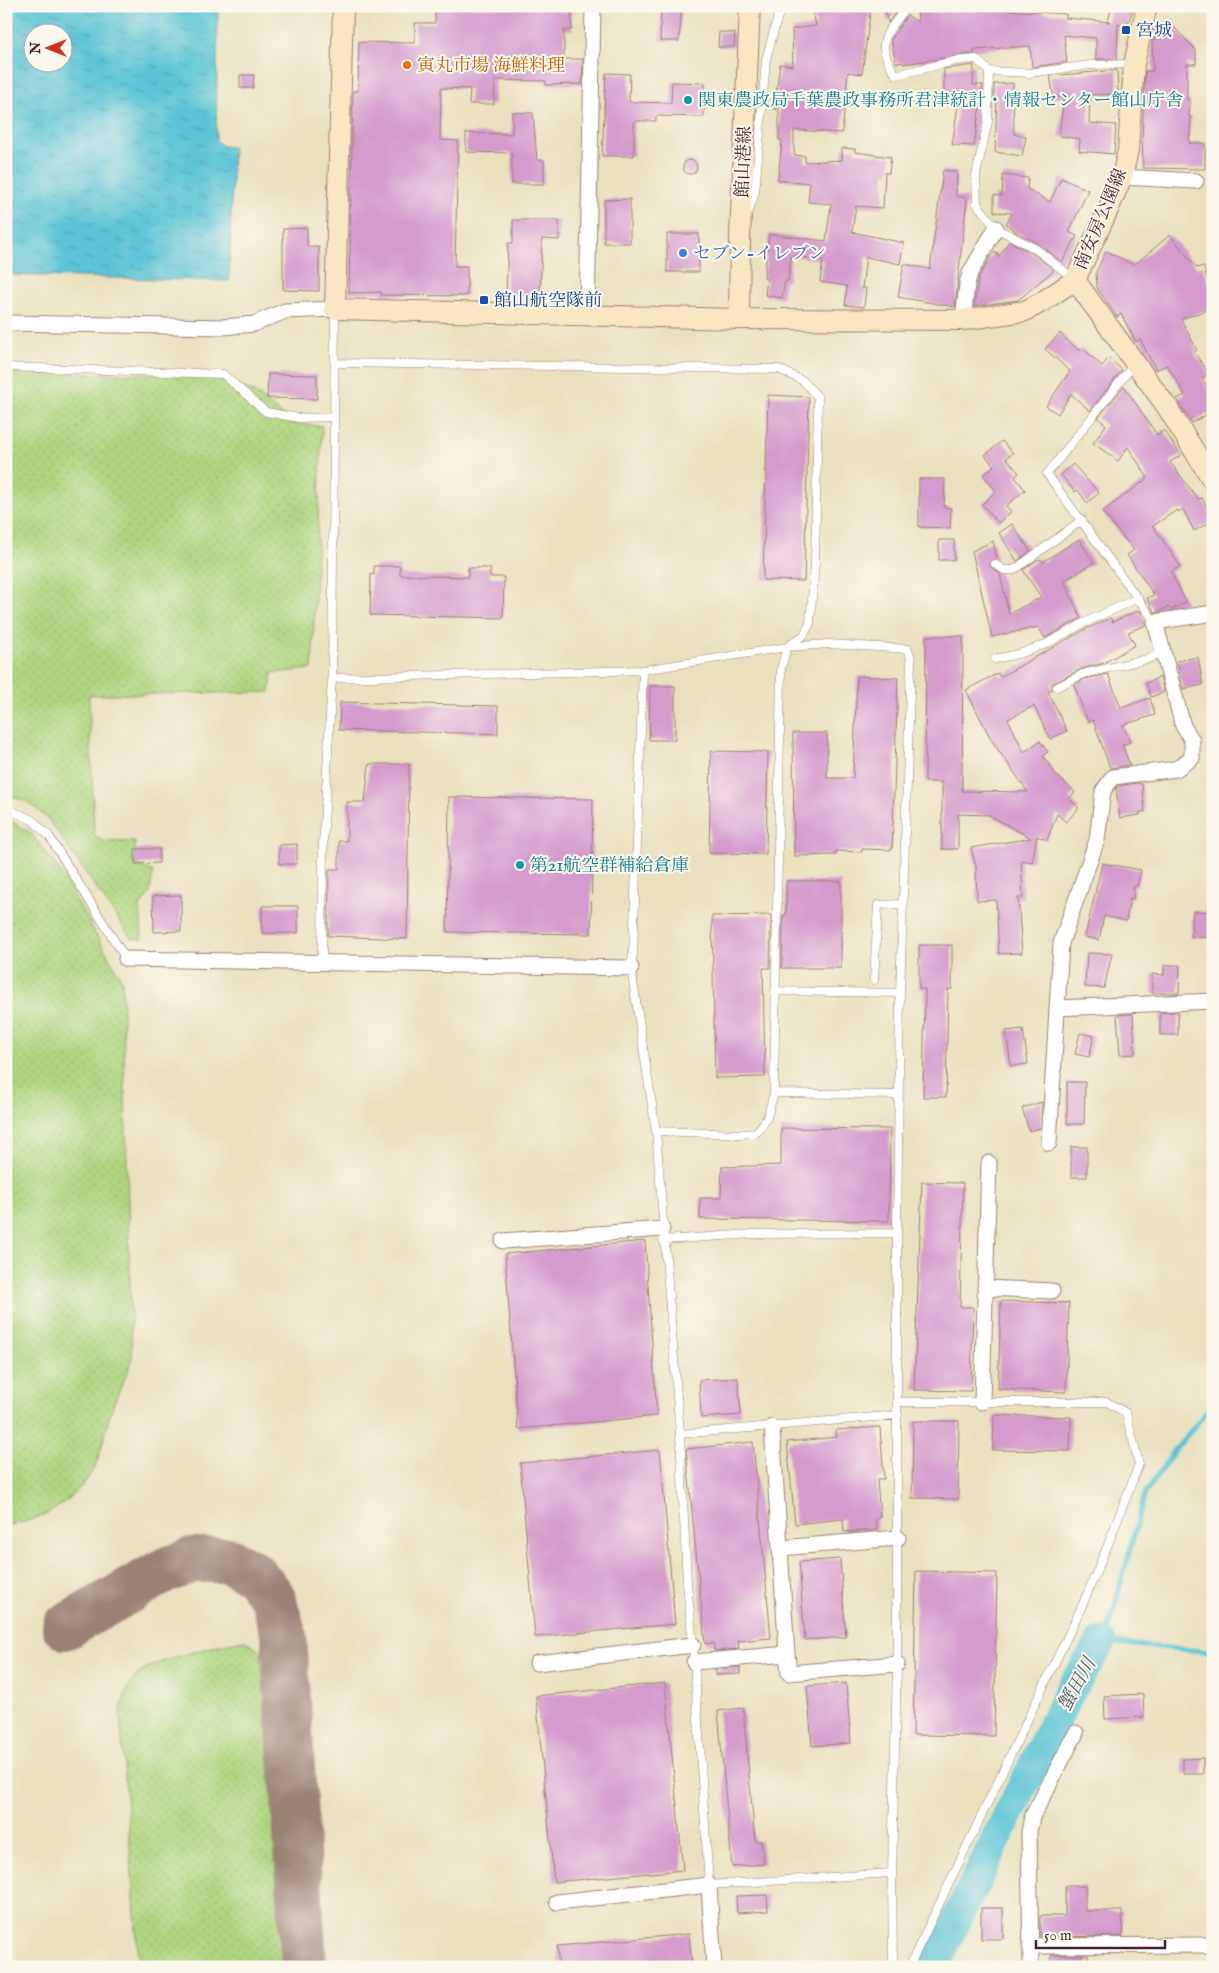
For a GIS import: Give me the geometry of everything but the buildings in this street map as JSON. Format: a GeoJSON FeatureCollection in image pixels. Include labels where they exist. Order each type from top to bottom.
{"type":"FeatureCollection","features":[{"type":"Feature","properties":{"kind":"street"},"geometry":{"type":"LineString","coordinates":[[335,309],[343,6]]}},
{"type":"Feature","properties":{"kind":"street"},"geometry":{"type":"LineString","coordinates":[[588,316],[593,6]]}},
{"type":"Feature","properties":{"kind":"street","name":"館山港線"},"geometry":{"type":"LineString","coordinates":[[739,319],[740,236],[750,6]]}},
{"type":"Feature","properties":{"kind":"street","name":"南安房公園線"},"geometry":{"type":"LineString","coordinates":[[1147,6],[1134,64],[1128,150],[1122,177],[1110,208],[1075,280],[1136,362],[1190,442],[1213,481]]}},
{"type":"Feature","properties":{"kind":"street"},"geometry":{"type":"LineString","coordinates":[[1122,177],[1196,181]]}},
{"type":"Feature","properties":{"kind":"street"},"geometry":{"type":"LineString","coordinates":[[963,320],[970,273],[996,228]]}},
{"type":"Feature","properties":{"kind":"street"},"geometry":{"type":"LineString","coordinates":[[6,323],[224,326],[254,324],[285,311],[335,309],[739,319],[963,320],[1025,311],[1075,280]]}},
{"type":"Feature","properties":{"kind":"street"},"geometry":{"type":"LineString","coordinates":[[1049,1143],[1061,943],[1097,840],[1104,791],[1113,777],[1176,769],[1192,758],[1192,740],[1182,726],[1155,622],[1213,613]]}},
{"type":"Feature","properties":{"kind":"street"},"geometry":{"type":"LineString","coordinates":[[126,959],[631,968]]}},
{"type":"Feature","properties":{"kind":"street"},"geometry":{"type":"LineString","coordinates":[[1057,1008],[1213,1001]]}},
{"type":"Feature","properties":{"kind":"street"},"geometry":{"type":"LineString","coordinates":[[982,1402],[989,1163]]}},
{"type":"Feature","properties":{"kind":"street"},"geometry":{"type":"LineString","coordinates":[[503,1241],[663,1235]]}},
{"type":"Feature","properties":{"kind":"street"},"geometry":{"type":"LineString","coordinates":[[985,1288],[1052,1291]]}},
{"type":"Feature","properties":{"kind":"street"},"geometry":{"type":"LineString","coordinates":[[772,1427],[781,1548],[780,1575],[789,1673],[897,1664]]}},
{"type":"Feature","properties":{"kind":"street"},"geometry":{"type":"LineString","coordinates":[[781,1548],[898,1538]]}},
{"type":"Feature","properties":{"kind":"street"},"geometry":{"type":"LineString","coordinates":[[537,1663],[693,1645]]}},
{"type":"Feature","properties":{"kind":"street"},"geometry":{"type":"LineString","coordinates":[[694,1662],[787,1654]]}},
{"type":"Feature","properties":{"kind":"street"},"geometry":{"type":"LineString","coordinates":[[1031,1967],[1029,1832],[1032,1817],[1076,1733]]}},
{"type":"Feature","properties":{"kind":"street"},"geometry":{"type":"LineString","coordinates":[[557,1902],[709,1885],[714,1967]]}},
{"type":"Feature","properties":{"kind":"street"},"geometry":{"type":"LineString","coordinates":[[1030,1946],[1213,1945]]}},
{"type":"Feature","properties":{"kind":"lane"},"geometry":{"type":"LineString","coordinates":[[740,236],[755,193],[766,58],[778,16],[787,6]]}},
{"type":"Feature","properties":{"kind":"lane"},"geometry":{"type":"LineString","coordinates":[[907,6],[883,40],[884,57],[896,75],[954,61],[976,59],[989,71],[1029,73],[1091,65],[1134,64]]}},
{"type":"Feature","properties":{"kind":"lane"},"geometry":{"type":"LineString","coordinates":[[989,71],[988,121],[976,175],[977,204],[996,228],[1036,249],[1075,280]]}},
{"type":"Feature","properties":{"kind":"lane"},"geometry":{"type":"LineString","coordinates":[[322,962],[323,844],[332,678],[335,309]]}},
{"type":"Feature","properties":{"kind":"lane"},"geometry":{"type":"LineString","coordinates":[[1136,362],[1047,474],[1155,622]]}},
{"type":"Feature","properties":{"kind":"lane"},"geometry":{"type":"LineString","coordinates":[[335,363],[779,369],[802,381],[818,398],[815,563],[810,623],[804,635],[787,647],[781,669],[774,1093],[767,1118],[756,1132],[740,1134],[656,1131]]}},
{"type":"Feature","properties":{"kind":"lane"},"geometry":{"type":"LineString","coordinates":[[6,367],[224,374],[266,412],[299,418],[334,417]]}},
{"type":"Feature","properties":{"kind":"lane"},"geometry":{"type":"LineString","coordinates":[[995,564],[1004,570],[1014,570],[1082,520]]}},
{"type":"Feature","properties":{"kind":"lane"},"geometry":{"type":"LineString","coordinates":[[995,659],[1022,653],[1046,644],[1084,622],[1138,598]]}},
{"type":"Feature","properties":{"kind":"lane"},"geometry":{"type":"LineString","coordinates":[[332,678],[643,670],[787,647],[829,644],[908,649],[911,659],[902,904],[897,1233],[898,1538],[892,1967]]}},
{"type":"Feature","properties":{"kind":"lane"},"geometry":{"type":"LineString","coordinates":[[1057,687],[1083,674],[1151,658],[1163,650]]}},
{"type":"Feature","properties":{"kind":"lane"},"geometry":{"type":"LineString","coordinates":[[643,670],[631,968],[656,1131],[680,1434],[687,1583],[709,1885],[892,1873]]}},
{"type":"Feature","properties":{"kind":"lane"},"geometry":{"type":"LineString","coordinates":[[6,808],[32,820],[48,836],[126,959]]}},
{"type":"Feature","properties":{"kind":"lane"},"geometry":{"type":"LineString","coordinates":[[874,980],[878,905],[902,904]]}},
{"type":"Feature","properties":{"kind":"lane"},"geometry":{"type":"LineString","coordinates":[[775,991],[900,993]]}},
{"type":"Feature","properties":{"kind":"lane"},"geometry":{"type":"LineString","coordinates":[[774,1093],[899,1095]]}},
{"type":"Feature","properties":{"kind":"lane"},"geometry":{"type":"LineString","coordinates":[[663,1235],[897,1233]]}},
{"type":"Feature","properties":{"kind":"lane"},"geometry":{"type":"LineString","coordinates":[[897,1402],[1108,1402],[1126,1412],[1139,1464],[1082,1606],[909,1967]]}},
{"type":"Feature","properties":{"kind":"lane"},"geometry":{"type":"LineString","coordinates":[[680,1434],[898,1415]]}},
{"type":"Feature","properties":{"kind":"green space"},"geometry":{"type":"Polygon","coordinates":[[[6,373],[207,374],[256,393],[292,424],[322,426],[312,669],[272,673],[270,692],[89,695],[94,834],[102,841],[135,842],[135,864],[153,872],[150,893],[140,906],[142,939],[131,938],[48,819],[28,802],[6,795],[6,373]]]}},
{"type":"Feature","properties":{"kind":"green space"},"geometry":{"type":"Polygon","coordinates":[[[6,819],[30,832],[61,873],[122,980],[132,1357],[112,1410],[98,1459],[92,1472],[83,1484],[61,1504],[35,1519],[6,1525],[6,819]]]}},
{"type":"Feature","properties":{"kind":"green space"},"geometry":{"type":"Polygon","coordinates":[[[244,1640],[261,1652],[284,1967],[139,1967],[120,1714],[125,1697],[129,1686],[136,1676],[148,1668],[190,1653],[244,1640]]]}},
{"type":"Feature","properties":{"kind":"water"},"geometry":{"type":"Polygon","coordinates":[[[6,6],[218,6],[216,140],[222,146],[233,147],[229,281],[6,275],[6,6]]]}},
{"type":"Feature","properties":{"kind":"waterway","name":"蟹田川"},"geometry":{"type":"LineString","coordinates":[[1213,1404],[1174,1451],[1145,1494],[1109,1627],[1101,1642],[1213,1652]]}},
{"type":"Feature","properties":{"kind":"waterway","name":"蟹田川"},"geometry":{"type":"LineString","coordinates":[[933,1967],[1069,1693],[1101,1642]]}},
{"type":"Feature","properties":{"kind":"taxiway"},"geometry":{"type":"LineString","coordinates":[[65,1627],[164,1571],[192,1560],[228,1560],[253,1573],[272,1596],[284,1635],[304,1967]]}},
{"type":"Feature","properties":{"kind":"place","name":"宮城"},"geometry":{"type":"Point","coordinates":[1126,30]}},
{"type":"Feature","properties":{"kind":"place","name":"寅丸市場 海鮮料理"},"geometry":{"type":"Point","coordinates":[407,65]}},
{"type":"Feature","properties":{"kind":"place","name":"関東農政局千葉農政事務所君津統計・情報センター館山庁舎"},"geometry":{"type":"Point","coordinates":[688,100]}},
{"type":"Feature","properties":{"kind":"place","name":"セブン-イレブン"},"geometry":{"type":"Point","coordinates":[683,253]}},
{"type":"Feature","properties":{"kind":"place","name":"館山航空隊前"},"geometry":{"type":"Point","coordinates":[484,300]}},
{"type":"Feature","properties":{"kind":"place","name":"第21航空群補給倉庫"},"geometry":{"type":"Point","coordinates":[520,865]}}]}
